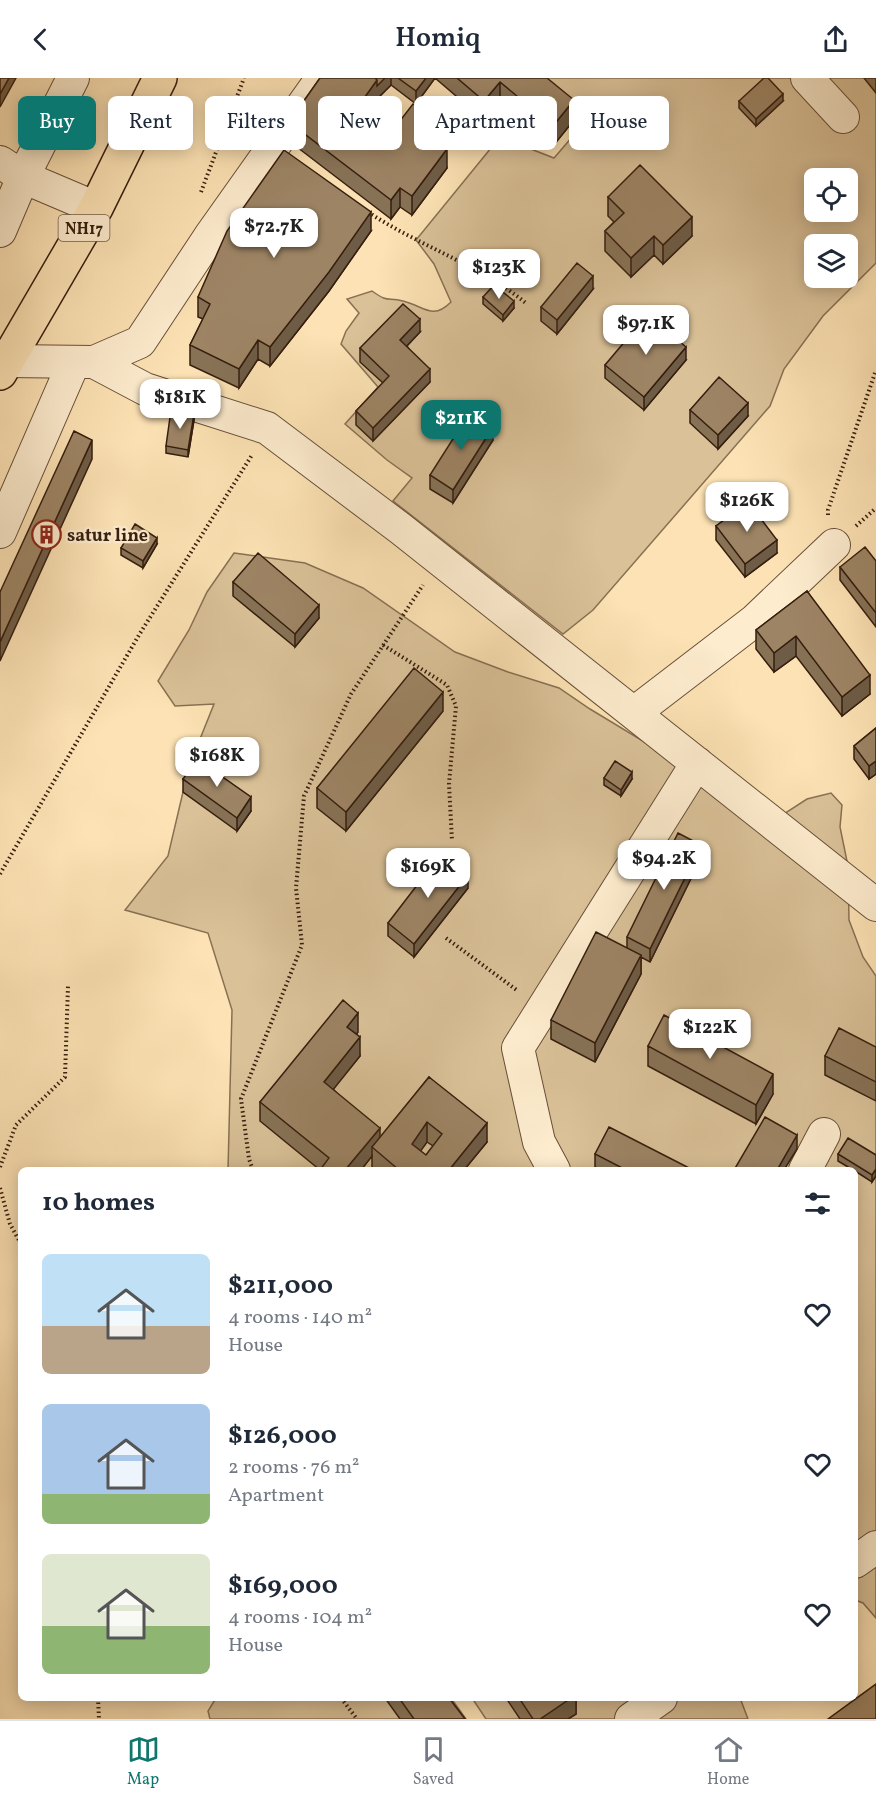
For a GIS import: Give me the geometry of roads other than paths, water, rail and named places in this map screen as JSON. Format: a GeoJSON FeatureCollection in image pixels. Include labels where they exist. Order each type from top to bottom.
{"type":"FeatureCollection","features":[{"type":"Feature","properties":{"kind":"highway","name":"NH17"},"geometry":{"type":"LineString","coordinates":[[3,367],[96,207],[160,78]]}},
{"type":"Feature","properties":{"kind":"street"},"geometry":{"type":"LineString","coordinates":[[0,231],[11,169],[73,78]]}},
{"type":"Feature","properties":{"kind":"street"},"geometry":{"type":"LineString","coordinates":[[3,367],[84,362],[140,342],[210,236],[322,78]]}},
{"type":"Feature","properties":{"kind":"street"},"geometry":{"type":"LineString","coordinates":[[807,78],[843,117]]}},
{"type":"Feature","properties":{"kind":"street"},"geometry":{"type":"LineString","coordinates":[[11,169],[96,207]]}},
{"type":"Feature","properties":{"kind":"street"},"geometry":{"type":"LineString","coordinates":[[84,362],[145,389],[267,428],[439,559],[876,905]]}},
{"type":"Feature","properties":{"kind":"street"},"geometry":{"type":"LineString","coordinates":[[0,531],[84,362]]}},
{"type":"Feature","properties":{"kind":"street"},"geometry":{"type":"LineString","coordinates":[[634,713],[754,621],[834,546]]}},
{"type":"Feature","properties":{"kind":"street"},"geometry":{"type":"LineString","coordinates":[[552,1167],[539,1142],[518,1048],[697,763]]}},
{"type":"Feature","properties":{"kind":"street"},"geometry":{"type":"LineString","coordinates":[[807,1167],[824,1134]]}},
{"type":"Feature","properties":{"kind":"street"},"geometry":{"type":"LineString","coordinates":[[858,1560],[876,1547]]}},
{"type":"Feature","properties":{"kind":"street"},"geometry":{"type":"LineString","coordinates":[[631,1719],[657,1701]]}},
{"type":"Feature","properties":{"kind":"place","name":"satur line"},"geometry":{"type":"Point","coordinates":[46,535]}}]}
